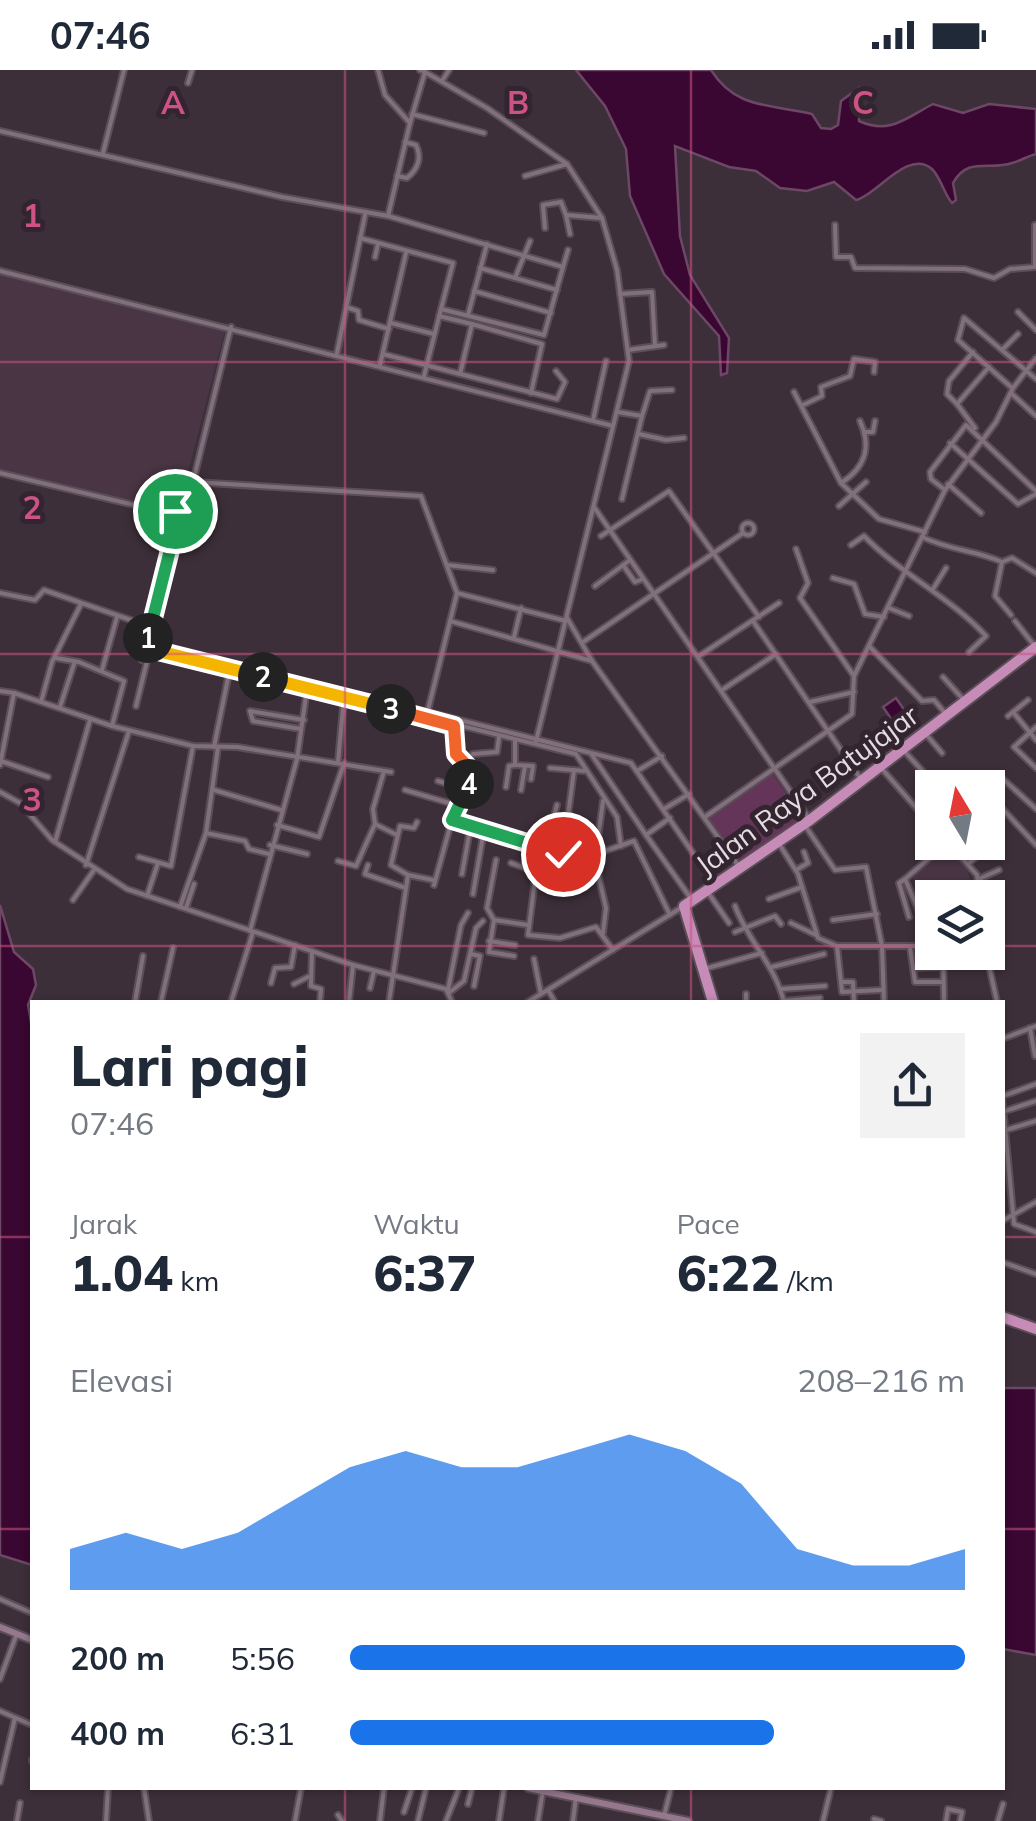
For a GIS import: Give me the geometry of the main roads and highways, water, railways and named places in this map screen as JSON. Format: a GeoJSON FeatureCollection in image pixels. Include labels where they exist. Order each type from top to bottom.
{"type":"FeatureCollection","features":[{"type":"Feature","properties":{"kind":"highway","name":"Jalan Raya Batujajar"},"geometry":{"type":"LineString","coordinates":[[712,1000],[688,903],[807,822],[1036,648]]}},
{"type":"Feature","properties":{"kind":"highway"},"geometry":{"type":"LineString","coordinates":[[1005,1318],[1036,1327]]}},
{"type":"Feature","properties":{"kind":"main road"},"geometry":{"type":"LineString","coordinates":[[0,1627],[30,1639]]}},
{"type":"Feature","properties":{"kind":"main road"},"geometry":{"type":"LineString","coordinates":[[558,1790],[576,1798],[688,1821]]}}]}
